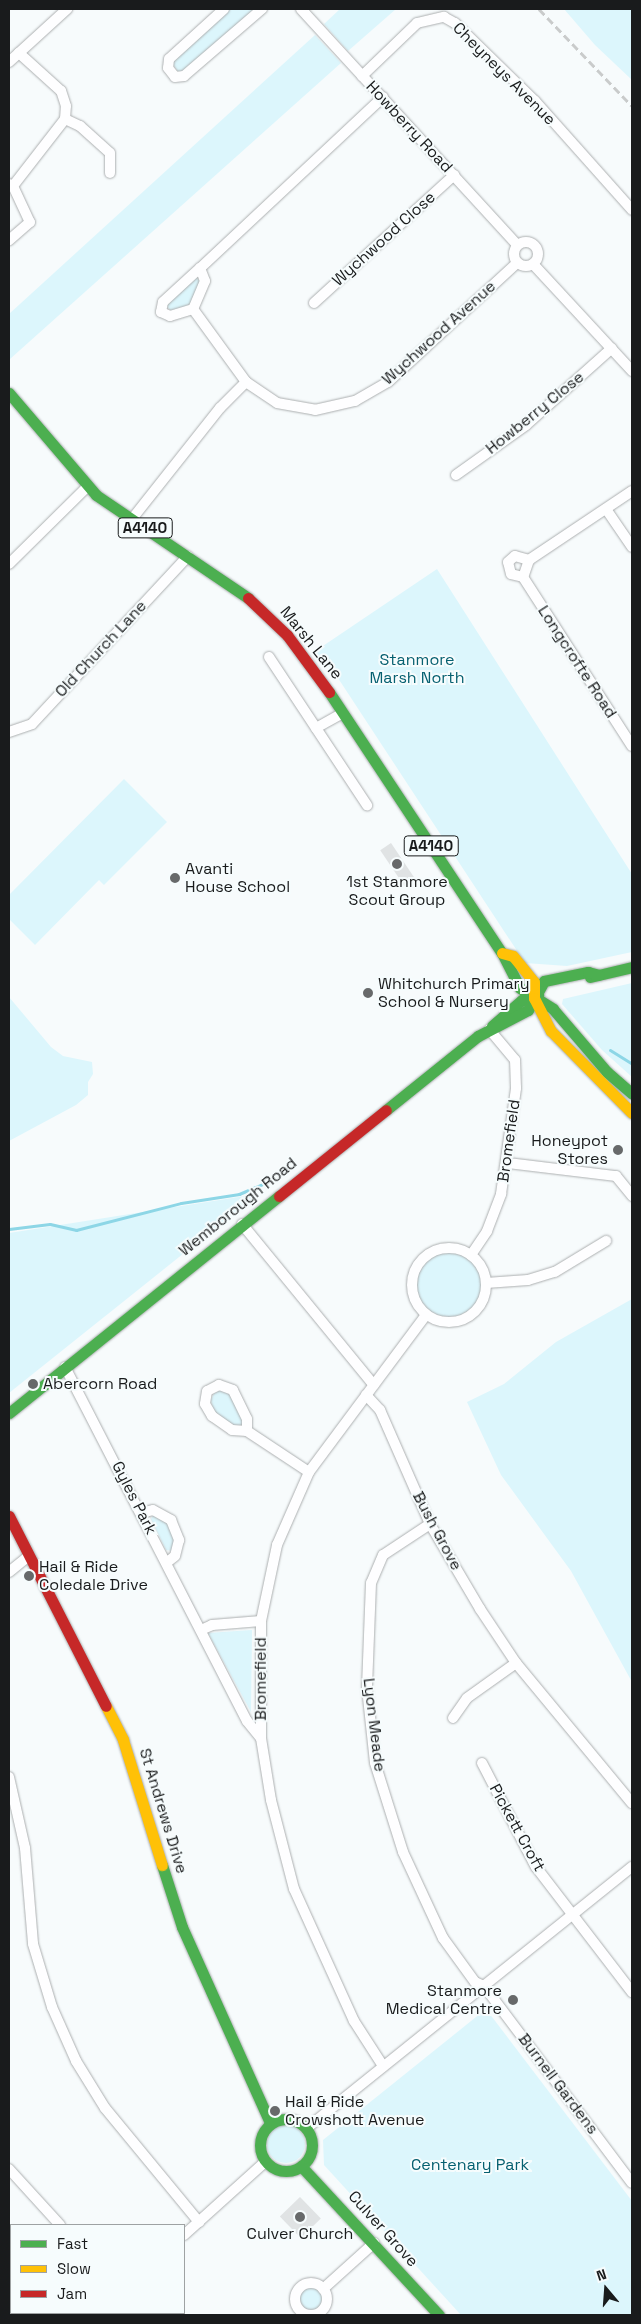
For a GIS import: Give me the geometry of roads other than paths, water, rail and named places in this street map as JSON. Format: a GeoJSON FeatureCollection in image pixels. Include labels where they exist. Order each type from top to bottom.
{"type":"FeatureCollection","features":[{"type":"Feature","properties":{"kind":"street"},"geometry":{"type":"LineString","coordinates":[[9,62],[66,9]]}},
{"type":"Feature","properties":{"kind":"street"},"geometry":{"type":"LineString","coordinates":[[224,9],[169,59],[168,68],[175,77],[184,76],[262,9]]}},
{"type":"Feature","properties":{"kind":"street","name":"Howberry Road"},"geometry":{"type":"LineString","coordinates":[[302,9],[517,245]]}},
{"type":"Feature","properties":{"kind":"street","name":"Cheyneys Avenue"},"geometry":{"type":"LineString","coordinates":[[362,76],[417,23],[444,17],[455,23],[535,101],[632,210]]}},
{"type":"Feature","properties":{"kind":"street"},"geometry":{"type":"LineString","coordinates":[[9,240],[30,222],[11,185],[65,119],[61,92],[19,53]]}},
{"type":"Feature","properties":{"kind":"street"},"geometry":{"type":"LineString","coordinates":[[200,268],[205,282],[193,309],[170,316],[162,312],[163,302],[383,97]]}},
{"type":"Feature","properties":{"kind":"street"},"geometry":{"type":"LineString","coordinates":[[65,119],[80,126],[110,153],[110,173]]}},
{"type":"Feature","properties":{"kind":"street","name":"Wychwood Close"},"geometry":{"type":"LineString","coordinates":[[314,303],[454,175]]}},
{"type":"Feature","properties":{"kind":"street"},"geometry":{"type":"LineString","coordinates":[[533,264],[538,258],[535,246],[528,242],[517,245],[513,256],[516,262],[533,264],[632,371]]}},
{"type":"Feature","properties":{"kind":"street","name":"Wychwood Avenue"},"geometry":{"type":"LineString","coordinates":[[193,309],[246,382],[277,403],[314,410],[355,401],[388,382],[516,262]]}},
{"type":"Feature","properties":{"kind":"street","name":"Howberry Close"},"geometry":{"type":"LineString","coordinates":[[456,475],[526,425],[612,348]]}},
{"type":"Feature","properties":{"kind":"street"},"geometry":{"type":"LineString","coordinates":[[132,519],[220,408],[246,382]]}},
{"type":"Feature","properties":{"kind":"street","name":"Marsh Lane"},"geometry":{"type":"LineString","coordinates":[[10,398],[88,486],[132,519],[244,595],[276,624],[343,713],[502,953],[520,988],[534,998]]}},
{"type":"Feature","properties":{"kind":"street"},"geometry":{"type":"LineString","coordinates":[[9,564],[88,486]]}},
{"type":"Feature","properties":{"kind":"street"},"geometry":{"type":"LineString","coordinates":[[523,576],[529,560],[632,491]]}},
{"type":"Feature","properties":{"kind":"street"},"geometry":{"type":"LineString","coordinates":[[606,509],[632,547]]}},
{"type":"Feature","properties":{"kind":"street","name":"Old Church Lane"},"geometry":{"type":"LineString","coordinates":[[9,732],[32,724],[188,556]]}},
{"type":"Feature","properties":{"kind":"street","name":"Longcrofte Road"},"geometry":{"type":"LineString","coordinates":[[529,560],[515,556],[508,562],[508,570],[523,576],[632,746]]}},
{"type":"Feature","properties":{"kind":"street"},"geometry":{"type":"LineString","coordinates":[[269,657],[368,805]]}},
{"type":"Feature","properties":{"kind":"street"},"geometry":{"type":"LineString","coordinates":[[316,728],[343,713]]}},
{"type":"Feature","properties":{"kind":"street","name":"Wemborough Road"},"geometry":{"type":"LineString","coordinates":[[9,1413],[242,1224],[489,1029],[514,1006],[559,985],[632,967]]}},
{"type":"Feature","properties":{"kind":"street","name":"A4140"},"geometry":{"type":"LineString","coordinates":[[534,998],[553,1009],[607,1072],[632,1094]]}},
{"type":"Feature","properties":{"kind":"street","name":"A4140"},"geometry":{"type":"LineString","coordinates":[[534,998],[560,1042],[632,1113]]}},
{"type":"Feature","properties":{"kind":"street","name":"Bromefield"},"geometry":{"type":"LineString","coordinates":[[471,1255],[487,1231],[508,1163],[517,1069],[512,1055],[489,1029]]}},
{"type":"Feature","properties":{"kind":"street"},"geometry":{"type":"LineString","coordinates":[[508,1163],[616,1176],[632,1196]]}},
{"type":"Feature","properties":{"kind":"street"},"geometry":{"type":"LineString","coordinates":[[242,1224],[374,1385]]}},
{"type":"Feature","properties":{"kind":"street"},"geometry":{"type":"LineString","coordinates":[[486,1283],[528,1280],[555,1272],[606,1240]]}},
{"type":"Feature","properties":{"kind":"street"},"geometry":{"type":"LineString","coordinates":[[450,1247],[471,1255],[480,1264],[486,1283],[484,1297],[469,1315],[452,1322],[426,1315],[412,1292],[413,1274],[421,1260],[450,1247]]}},
{"type":"Feature","properties":{"kind":"street","name":"Bromefield"},"geometry":{"type":"LineString","coordinates":[[383,2066],[354,2022],[294,1889],[274,1815],[261,1738],[261,1621],[277,1545],[309,1472],[426,1315]]}},
{"type":"Feature","properties":{"kind":"street","name":"Gyles Park"},"geometry":{"type":"LineString","coordinates":[[65,1367],[247,1721],[261,1738]]}},
{"type":"Feature","properties":{"kind":"street"},"geometry":{"type":"LineString","coordinates":[[247,1431],[242,1403],[233,1390],[219,1385],[207,1391],[205,1404],[212,1416],[232,1430],[247,1431],[309,1472]]}},
{"type":"Feature","properties":{"kind":"street","name":"Bush Grove"},"geometry":{"type":"LineString","coordinates":[[366,1395],[380,1410],[430,1524],[516,1663],[632,1803]]}},
{"type":"Feature","properties":{"kind":"street"},"geometry":{"type":"LineString","coordinates":[[141,1513],[153,1510],[171,1520],[179,1540],[175,1556],[166,1563]]}},
{"type":"Feature","properties":{"kind":"street","name":"St Andrews Drive"},"geometry":{"type":"LineString","coordinates":[[9,1516],[123,1740],[182,1927],[270,2123]]}},
{"type":"Feature","properties":{"kind":"street","name":"Lyon Meade"},"geometry":{"type":"LineString","coordinates":[[430,1524],[383,1555],[371,1583],[367,1688],[375,1763],[403,1852],[443,1938],[476,1982],[484,1986]]}},
{"type":"Feature","properties":{"kind":"street"},"geometry":{"type":"LineString","coordinates":[[9,1572],[29,1556]]}},
{"type":"Feature","properties":{"kind":"street"},"geometry":{"type":"LineString","coordinates":[[201,1630],[212,1625],[261,1621]]}},
{"type":"Feature","properties":{"kind":"street"},"geometry":{"type":"LineString","coordinates":[[453,1718],[467,1698],[516,1663]]}},
{"type":"Feature","properties":{"kind":"street","name":"Pickett Croft"},"geometry":{"type":"LineString","coordinates":[[482,1763],[536,1867],[574,1914],[632,1992]]}},
{"type":"Feature","properties":{"kind":"street"},"geometry":{"type":"LineString","coordinates":[[9,1777],[25,1848],[33,1944],[52,2007],[76,2061],[105,2108],[198,2222]]}},
{"type":"Feature","properties":{"kind":"street"},"geometry":{"type":"LineString","coordinates":[[306,2128],[632,1868]]}},
{"type":"Feature","properties":{"kind":"street","name":"Burnell Gardens"},"geometry":{"type":"LineString","coordinates":[[484,1986],[632,2183]]}},
{"type":"Feature","properties":{"kind":"street"},"geometry":{"type":"LineString","coordinates":[[290,2119],[306,2128],[312,2149],[301,2166],[281,2171],[265,2162],[259,2141],[270,2123],[290,2119]]}},
{"type":"Feature","properties":{"kind":"street"},"geometry":{"type":"LineString","coordinates":[[185,2235],[265,2162]]}},
{"type":"Feature","properties":{"kind":"street","name":"Culver Grove"},"geometry":{"type":"LineString","coordinates":[[301,2166],[439,2315]]}},
{"type":"Feature","properties":{"kind":"street"},"geometry":{"type":"LineString","coordinates":[[9,2169],[59,2224]]}},
{"type":"Feature","properties":{"kind":"street"},"geometry":{"type":"LineString","coordinates":[[323,2289],[374,2243]]}},
{"type":"Feature","properties":{"kind":"waterway"},"geometry":{"type":"LineString","coordinates":[[610,1050],[632,1064]]}},
{"type":"Feature","properties":{"kind":"waterway"},"geometry":{"type":"LineString","coordinates":[[9,1229],[50,1224],[76,1230],[181,1203],[239,1194],[265,1183]]}},
{"type":"Feature","properties":{"kind":"railway"},"geometry":{"type":"LineString","coordinates":[[539,9],[632,106]]}},
{"type":"Feature","properties":{"kind":"place","name":"1st Stanmore Scout Group"},"geometry":{"type":"Point","coordinates":[397,864]}},
{"type":"Feature","properties":{"kind":"place","name":"Avanti House School"},"geometry":{"type":"Point","coordinates":[175,878]}},
{"type":"Feature","properties":{"kind":"place","name":"Whitchurch Primary School & Nursery"},"geometry":{"type":"Point","coordinates":[368,993]}},
{"type":"Feature","properties":{"kind":"place","name":"Honeypot Stores"},"geometry":{"type":"Point","coordinates":[618,1150]}},
{"type":"Feature","properties":{"kind":"place","name":"Abercorn Road"},"geometry":{"type":"Point","coordinates":[33,1384]}},
{"type":"Feature","properties":{"kind":"place","name":"Hail & Ride Coledale Drive"},"geometry":{"type":"Point","coordinates":[29,1576]}},
{"type":"Feature","properties":{"kind":"place","name":"Stanmore Medical Centre"},"geometry":{"type":"Point","coordinates":[513,2000]}},
{"type":"Feature","properties":{"kind":"place","name":"Hail & Ride Crowshott Avenue"},"geometry":{"type":"Point","coordinates":[275,2111]}},
{"type":"Feature","properties":{"kind":"place","name":"Culver Church"},"geometry":{"type":"Point","coordinates":[300,2217]}},
{"type":"Feature","properties":{"kind":"park label","name":"Stanmore Marsh North"},"geometry":{"type":"Point","coordinates":[417,669]}},
{"type":"Feature","properties":{"kind":"park label","name":"Centenary Park"},"geometry":{"type":"Point","coordinates":[470,2165]}}]}
